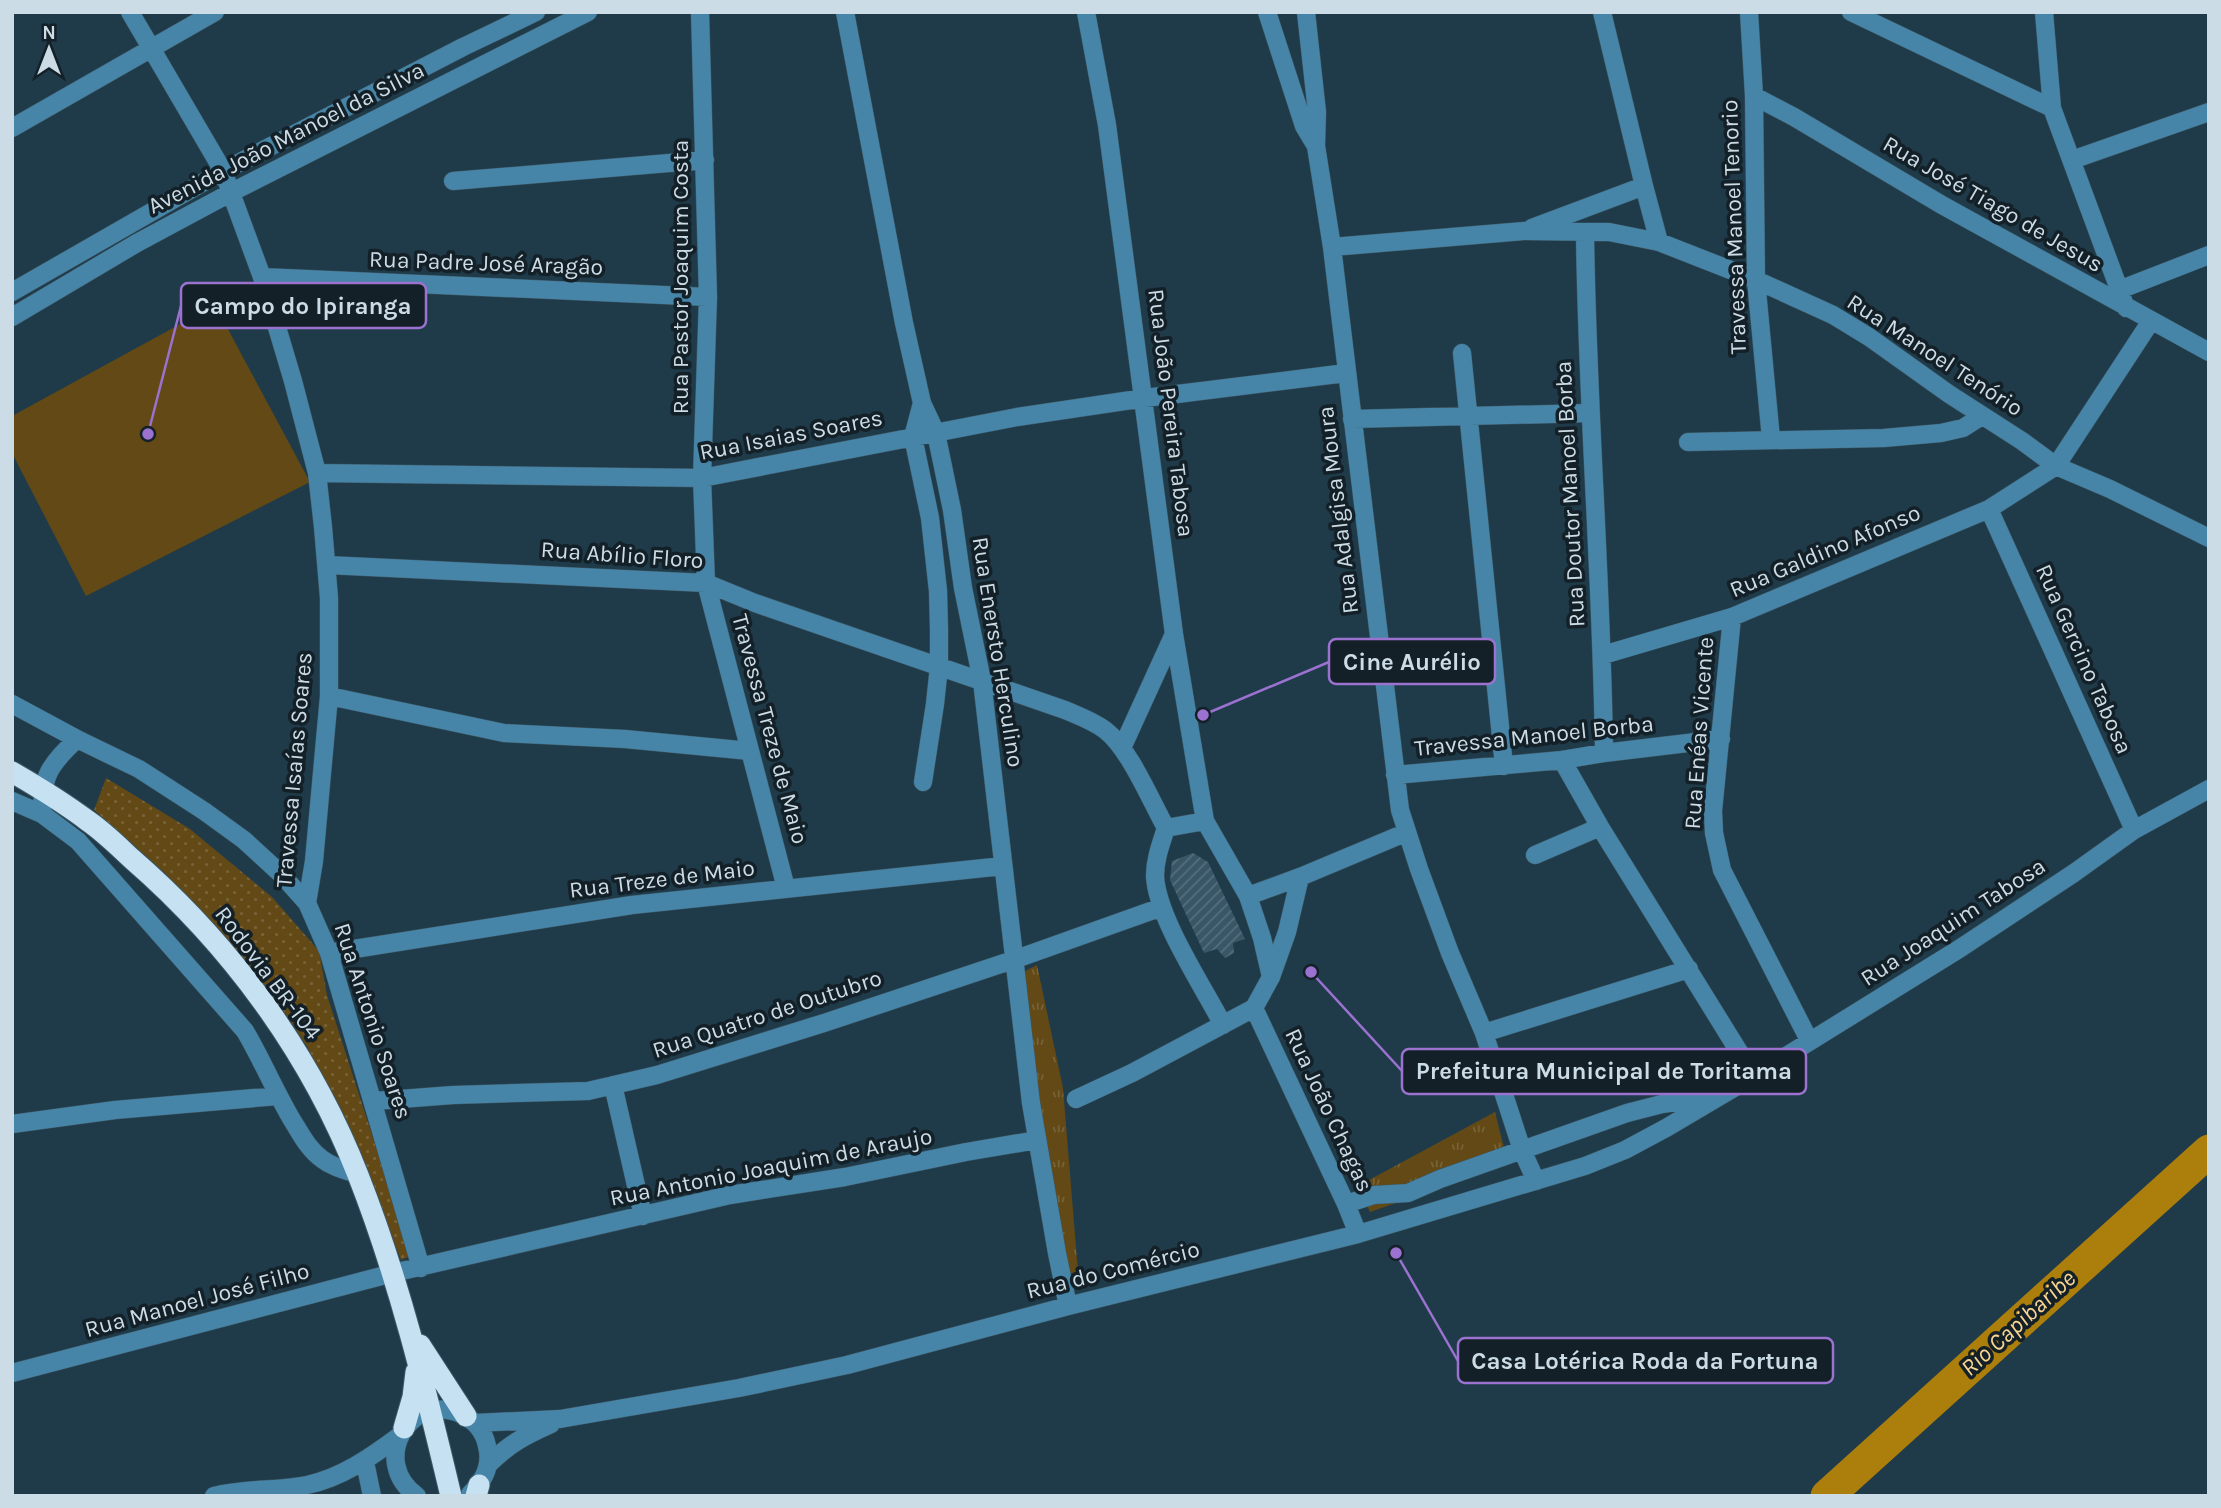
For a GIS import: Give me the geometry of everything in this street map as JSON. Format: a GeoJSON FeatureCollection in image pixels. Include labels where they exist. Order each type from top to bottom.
{"type":"FeatureCollection","features":[{"type":"Feature","properties":{"kind":"highway","name":"Rodovia BR-104"},"geometry":{"type":"LineString","coordinates":[[12,772],[90,822],[165,887],[240,971],[294,1047],[357,1174],[393,1273],[431,1411]]}},
{"type":"Feature","properties":{"kind":"highway"},"geometry":{"type":"LineString","coordinates":[[409,1329],[470,1420]]}},
{"type":"Feature","properties":{"kind":"highway"},"geometry":{"type":"LineString","coordinates":[[401,1432],[412,1397],[417,1360]]}},
{"type":"Feature","properties":{"kind":"highway"},"geometry":{"type":"LineString","coordinates":[[431,1411],[451,1496]]}},
{"type":"Feature","properties":{"kind":"street","name":"Travessa Isaías Soares"},"geometry":{"type":"LineString","coordinates":[[130,12],[223,171],[232,192],[262,278],[317,474],[327,565],[329,696],[314,861],[307,903]]}},
{"type":"Feature","properties":{"kind":"street"},"geometry":{"type":"LineString","coordinates":[[12,128],[215,12]]}},
{"type":"Feature","properties":{"kind":"street","name":"Avenida João Manoel da Silva"},"geometry":{"type":"LineString","coordinates":[[12,317],[223,171],[536,12]]}},
{"type":"Feature","properties":{"kind":"street","name":"Avenida João Manoel da Silva"},"geometry":{"type":"LineString","coordinates":[[12,292],[131,235],[232,192],[588,12]]}},
{"type":"Feature","properties":{"kind":"street","name":"Rua Pastor Joaquim Costa"},"geometry":{"type":"LineString","coordinates":[[700,12],[708,297],[702,478],[706,583]]}},
{"type":"Feature","properties":{"kind":"street","name":"Rua Enersto Herculino"},"geometry":{"type":"LineString","coordinates":[[845,12],[904,323],[922,403],[936,433],[952,510],[969,623],[982,681],[1037,1140],[1068,1306]]}},
{"type":"Feature","properties":{"kind":"street","name":"Rua João Pereira Tabosa"},"geometry":{"type":"LineString","coordinates":[[1086,12],[1107,125],[1174,634],[1205,821]]}},
{"type":"Feature","properties":{"kind":"street"},"geometry":{"type":"LineString","coordinates":[[1268,12],[1304,126],[1316,146]]}},
{"type":"Feature","properties":{"kind":"street"},"geometry":{"type":"LineString","coordinates":[[1306,12],[1317,112],[1316,146]]}},
{"type":"Feature","properties":{"kind":"street"},"geometry":{"type":"LineString","coordinates":[[1602,12],[1659,242]]}},
{"type":"Feature","properties":{"kind":"street","name":"Travessa Manoel Tenorio"},"geometry":{"type":"LineString","coordinates":[[1749,12],[1754,96],[1756,280],[1771,439]]}},
{"type":"Feature","properties":{"kind":"street"},"geometry":{"type":"LineString","coordinates":[[1851,12],[2053,108]]}},
{"type":"Feature","properties":{"kind":"street"},"geometry":{"type":"LineString","coordinates":[[2046,13],[2053,108],[2126,308]]}},
{"type":"Feature","properties":{"kind":"street","name":"Rua José Tiago de Jesus"},"geometry":{"type":"LineString","coordinates":[[1754,96],[1942,205],[2209,352]]}},
{"type":"Feature","properties":{"kind":"street"},"geometry":{"type":"LineString","coordinates":[[2071,160],[2209,112]]}},
{"type":"Feature","properties":{"kind":"street","name":"Rua Adalgisa Moura"},"geometry":{"type":"LineString","coordinates":[[1316,146],[1332,247],[1399,810],[1450,954],[1484,1033],[1522,1150],[1536,1181]]}},
{"type":"Feature","properties":{"kind":"street"},"geometry":{"type":"LineString","coordinates":[[453,181],[705,160]]}},
{"type":"Feature","properties":{"kind":"street"},"geometry":{"type":"LineString","coordinates":[[1524,231],[1644,186]]}},
{"type":"Feature","properties":{"kind":"street","name":"Rua Manoel Tenório"},"geometry":{"type":"LineString","coordinates":[[1332,247],[1524,231],[1609,232],[1659,242],[1756,280],[1833,315],[2056,466],[2110,489],[2209,538]]}},
{"type":"Feature","properties":{"kind":"street","name":"Rua Doutor Manoel Borba"},"geometry":{"type":"LineString","coordinates":[[1585,232],[1590,413],[1603,655],[1604,753]]}},
{"type":"Feature","properties":{"kind":"street"},"geometry":{"type":"LineString","coordinates":[[2119,290],[2209,255]]}},
{"type":"Feature","properties":{"kind":"street","name":"Rua Padre José Aragão"},"geometry":{"type":"LineString","coordinates":[[262,278],[708,297]]}},
{"type":"Feature","properties":{"kind":"street"},"geometry":{"type":"LineString","coordinates":[[2056,466],[2151,321]]}},
{"type":"Feature","properties":{"kind":"street"},"geometry":{"type":"LineString","coordinates":[[1462,354],[1504,766]]}},
{"type":"Feature","properties":{"kind":"street","name":"Rua Isaias Soares"},"geometry":{"type":"LineString","coordinates":[[317,474],[702,478],[1017,416],[1346,373]]}},
{"type":"Feature","properties":{"kind":"street"},"geometry":{"type":"LineString","coordinates":[[922,403],[913,437],[930,518],[938,591],[939,666],[923,782]]}},
{"type":"Feature","properties":{"kind":"street"},"geometry":{"type":"LineString","coordinates":[[1352,419],[1590,413]]}},
{"type":"Feature","properties":{"kind":"street"},"geometry":{"type":"LineString","coordinates":[[1688,442],[1884,438],[1941,433],[1963,428],[1982,416]]}},
{"type":"Feature","properties":{"kind":"street","name":"Rua Galdino Afonso"},"geometry":{"type":"LineString","coordinates":[[1603,655],[1732,618],[1989,509],[2056,466]]}},
{"type":"Feature","properties":{"kind":"street","name":"Rua Gercino Tabosa"},"geometry":{"type":"LineString","coordinates":[[1989,509],[2134,830]]}},
{"type":"Feature","properties":{"kind":"street","name":"Rua Abílio Floro"},"geometry":{"type":"LineString","coordinates":[[327,565],[706,583],[755,603],[1065,710],[1094,723],[1107,731],[1122,748],[1166,828]]}},
{"type":"Feature","properties":{"kind":"street","name":"Travessa Treze de Maio"},"geometry":{"type":"LineString","coordinates":[[706,583],[786,888]]}},
{"type":"Feature","properties":{"kind":"street","name":"Rua Enéas Vicente"},"geometry":{"type":"LineString","coordinates":[[1732,618],[1713,811],[1714,833],[1722,870],[1809,1040]]}},
{"type":"Feature","properties":{"kind":"street"},"geometry":{"type":"LineString","coordinates":[[1122,748],[1174,634]]}},
{"type":"Feature","properties":{"kind":"street"},"geometry":{"type":"LineString","coordinates":[[329,696],[504,733],[625,739],[750,751]]}},
{"type":"Feature","properties":{"kind":"street","name":"Rua Antonio Soares"},"geometry":{"type":"LineString","coordinates":[[12,704],[139,769],[244,840],[281,874],[307,903],[329,954],[421,1268]]}},
{"type":"Feature","properties":{"kind":"street"},"geometry":{"type":"LineString","coordinates":[[42,814],[42,789],[50,768],[77,739]]}},
{"type":"Feature","properties":{"kind":"street","name":"Travessa Manoel Borba"},"geometry":{"type":"LineString","coordinates":[[1395,775],[1562,760],[1721,739]]}},
{"type":"Feature","properties":{"kind":"street"},"geometry":{"type":"LineString","coordinates":[[1562,760],[1600,827],[1754,1076]]}},
{"type":"Feature","properties":{"kind":"street","name":"Rua Joaquim Tabosa"},"geometry":{"type":"LineString","coordinates":[[1666,1128],[1959,949],[2134,830],[2209,789]]}},
{"type":"Feature","properties":{"kind":"street"},"geometry":{"type":"LineString","coordinates":[[12,801],[42,814],[78,841],[245,1031],[304,1142],[324,1161],[341,1170],[357,1174]]}},
{"type":"Feature","properties":{"kind":"street"},"geometry":{"type":"LineString","coordinates":[[1223,1025],[1162,907],[1155,879],[1156,864],[1166,828],[1205,821],[1248,896],[1262,938],[1271,978]]}},
{"type":"Feature","properties":{"kind":"street"},"geometry":{"type":"LineString","coordinates":[[1535,855],[1600,827]]}},
{"type":"Feature","properties":{"kind":"street"},"geometry":{"type":"LineString","coordinates":[[1248,896],[1405,833]]}},
{"type":"Feature","properties":{"kind":"street","name":"Rua Treze de Maio"},"geometry":{"type":"LineString","coordinates":[[329,954],[632,905],[1003,866]]}},
{"type":"Feature","properties":{"kind":"street"},"geometry":{"type":"LineString","coordinates":[[1076,1099],[1132,1073],[1254,1008],[1271,978],[1287,932],[1300,877]]}},
{"type":"Feature","properties":{"kind":"street","name":"Rua Quatro de Outubro"},"geometry":{"type":"LineString","coordinates":[[374,1101],[453,1095],[567,1093],[613,1086],[798,1031],[1016,959],[1162,907]]}},
{"type":"Feature","properties":{"kind":"street"},"geometry":{"type":"LineString","coordinates":[[1484,1033],[1689,970]]}},
{"type":"Feature","properties":{"kind":"street","name":"Rua João Chagas"},"geometry":{"type":"LineString","coordinates":[[1254,1008],[1358,1234]]}},
{"type":"Feature","properties":{"kind":"street"},"geometry":{"type":"LineString","coordinates":[[613,1086],[643,1216]]}},
{"type":"Feature","properties":{"kind":"street","name":"Rua Joaquim Tabosa"},"geometry":{"type":"LineString","coordinates":[[1522,1150],[1627,1113],[1662,1104],[1722,1095]]}},
{"type":"Feature","properties":{"kind":"street"},"geometry":{"type":"LineString","coordinates":[[12,1124],[115,1110],[278,1096]]}},
{"type":"Feature","properties":{"kind":"street","name":"Rua do Comércio"},"geometry":{"type":"LineString","coordinates":[[560,1419],[739,1388],[846,1365],[1068,1306],[1358,1234],[1585,1166],[1625,1150],[1666,1128]]}},
{"type":"Feature","properties":{"kind":"street","name":"Rua Antonio Joaquim de Araujo"},"geometry":{"type":"LineString","coordinates":[[393,1273],[730,1195],[845,1177],[1037,1140]]}},
{"type":"Feature","properties":{"kind":"street"},"geometry":{"type":"LineString","coordinates":[[1346,1204],[1364,1197],[1408,1193],[1522,1150]]}},
{"type":"Feature","properties":{"kind":"street","name":"Rua Manoel José Filho"},"geometry":{"type":"LineString","coordinates":[[12,1373],[393,1273]]}},
{"type":"Feature","properties":{"kind":"street"},"geometry":{"type":"LineString","coordinates":[[214,1496],[235,1491],[278,1492],[309,1485],[365,1462],[412,1420],[431,1411],[444,1409],[470,1420],[560,1419]]}},
{"type":"Feature","properties":{"kind":"street"},"geometry":{"type":"LineString","coordinates":[[474,1492],[488,1465],[504,1449],[560,1419]]}},
{"type":"Feature","properties":{"kind":"street"},"geometry":{"type":"LineString","coordinates":[[470,1420],[486,1442],[488,1465]]}},
{"type":"Feature","properties":{"kind":"street"},"geometry":{"type":"LineString","coordinates":[[401,1432],[395,1448],[397,1470],[408,1490],[416,1496]]}},
{"type":"Feature","properties":{"kind":"street"},"geometry":{"type":"LineString","coordinates":[[365,1462],[372,1496]]}},
{"type":"Feature","properties":{"kind":"green space"},"geometry":{"type":"Polygon","coordinates":[[[215,305],[310,482],[86,596],[12,453],[12,416],[215,305]]]}},
{"type":"Feature","properties":{"kind":"green space"},"geometry":{"type":"Polygon","coordinates":[[[106,778],[190,829],[272,897],[319,951],[327,995],[411,1256],[401,1260],[363,1161],[308,1048],[283,1010],[249,967],[166,874],[94,810],[106,778]]]}},
{"type":"Feature","properties":{"kind":"green space"},"geometry":{"type":"Polygon","coordinates":[[[1037,965],[1063,1088],[1078,1272],[1057,1276],[1008,980],[1037,965]]]}},
{"type":"Feature","properties":{"kind":"green space"},"geometry":{"type":"Polygon","coordinates":[[[1495,1112],[1508,1164],[1370,1212],[1358,1186],[1495,1112]]]}},
{"type":"Feature","properties":{"kind":"building"},"geometry":{"type":"Polygon","coordinates":[[[1193,853],[1208,862],[1245,939],[1233,943],[1234,953],[1225,958],[1217,949],[1204,953],[1170,880],[1172,861],[1193,853]]]}},
{"type":"Feature","properties":{"kind":"waterway","name":"Rio Capibaribe"},"geometry":{"type":"LineString","coordinates":[[1827,1496],[2209,1151]]}},
{"type":"Feature","properties":{"kind":"place","name":"Campo do Ipiranga"},"geometry":{"type":"Point","coordinates":[148,434]}},
{"type":"Feature","properties":{"kind":"place","name":"Cine Aurélio"},"geometry":{"type":"Point","coordinates":[1203,715]}},
{"type":"Feature","properties":{"kind":"place","name":"Prefeitura Municipal de Toritama"},"geometry":{"type":"Point","coordinates":[1311,972]}},
{"type":"Feature","properties":{"kind":"place","name":"Casa Lotérica Roda da Fortuna"},"geometry":{"type":"Point","coordinates":[1396,1253]}}]}
